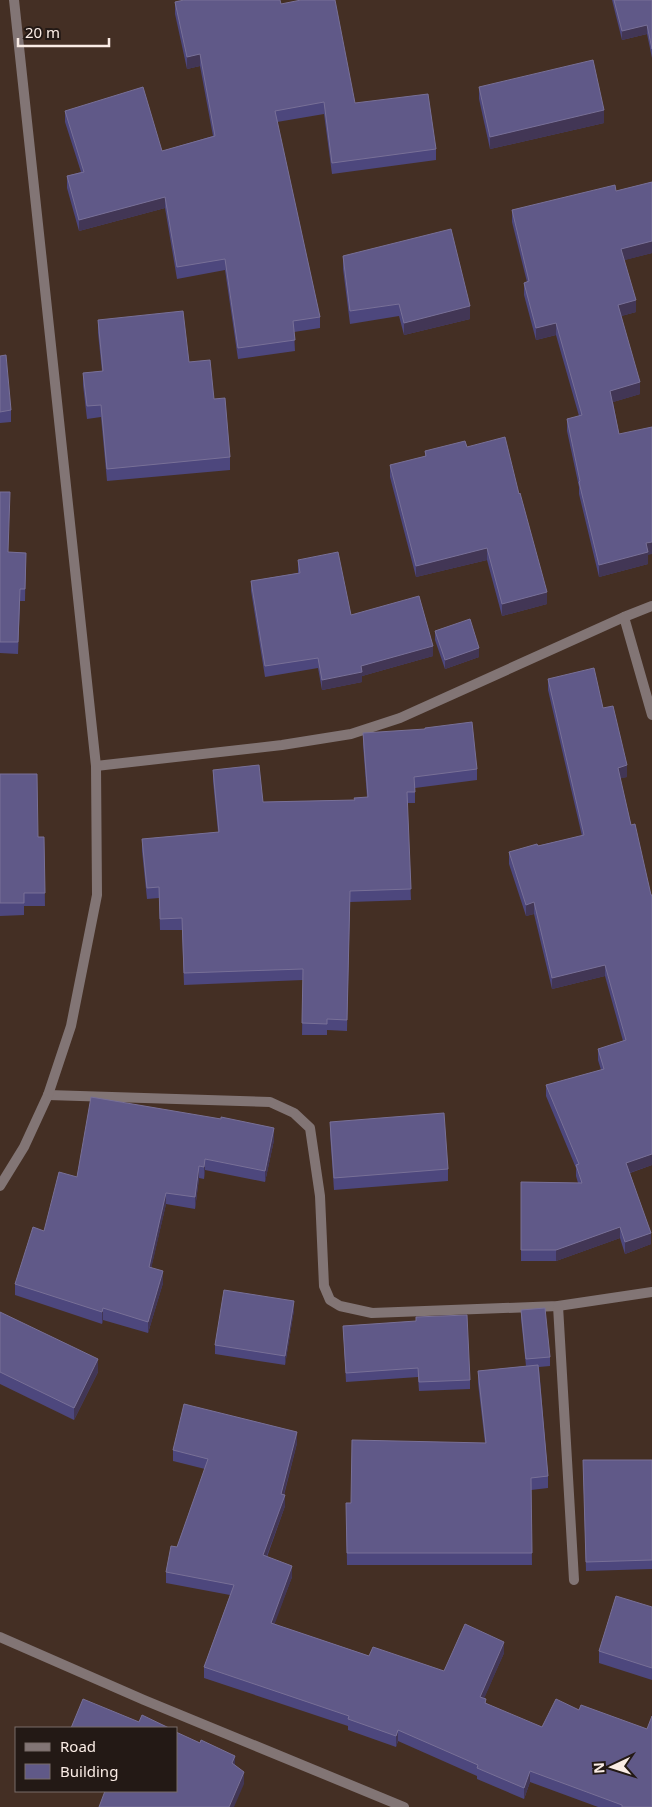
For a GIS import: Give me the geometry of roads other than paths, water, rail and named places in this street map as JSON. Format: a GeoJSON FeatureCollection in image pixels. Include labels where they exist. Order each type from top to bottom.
{"type":"FeatureCollection","features":[{"type":"Feature","properties":{"kind":"street"},"geometry":{"type":"LineString","coordinates":[[0,1186],[24,1147],[48,1094],[71,1026],[97,895],[96,766],[14,0]]}},
{"type":"Feature","properties":{"kind":"street"},"geometry":{"type":"LineString","coordinates":[[96,766],[282,745],[351,734],[400,718],[652,606]]}},
{"type":"Feature","properties":{"kind":"street"},"geometry":{"type":"LineString","coordinates":[[624,617],[652,715]]}},
{"type":"Feature","properties":{"kind":"street"},"geometry":{"type":"LineString","coordinates":[[48,1094],[270,1102],[294,1113],[310,1128],[320,1196],[324,1286],[330,1300],[340,1306],[372,1313],[558,1306],[652,1292]]}},
{"type":"Feature","properties":{"kind":"street"},"geometry":{"type":"LineString","coordinates":[[558,1306],[574,1580]]}},
{"type":"Feature","properties":{"kind":"street"},"geometry":{"type":"LineString","coordinates":[[0,1637],[153,1704],[404,1807]]}}]}
